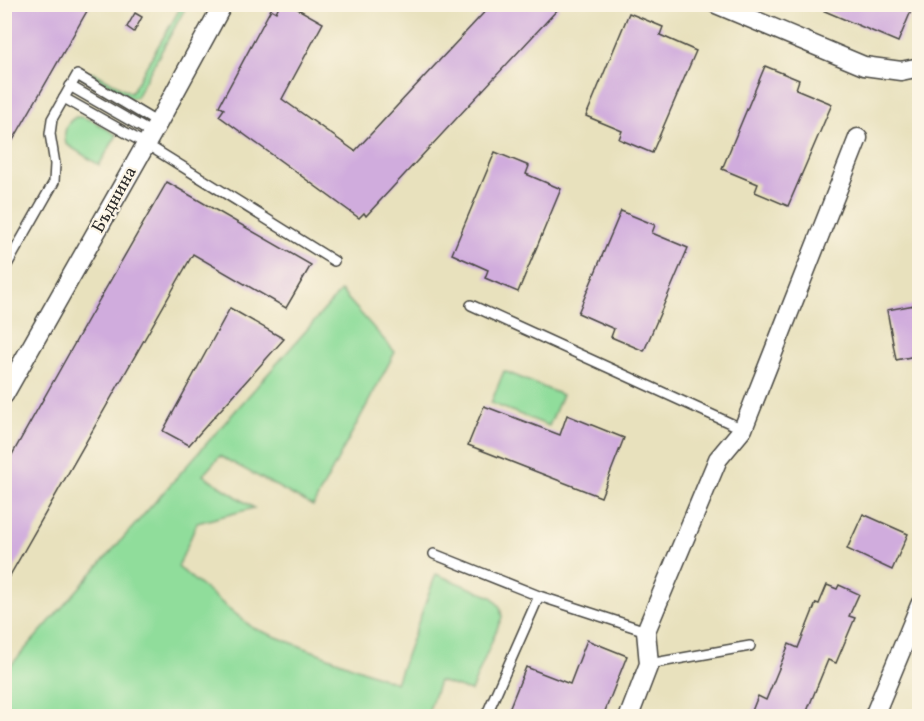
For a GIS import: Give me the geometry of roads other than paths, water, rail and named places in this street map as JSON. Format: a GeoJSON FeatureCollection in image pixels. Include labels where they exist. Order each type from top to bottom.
{"type":"FeatureCollection","features":[{"type":"Feature","properties":{"kind":"street","name":"Бъднина"},"geometry":{"type":"LineString","coordinates":[[4,395],[223,4]]}},
{"type":"Feature","properties":{"kind":"street"},"geometry":{"type":"LineString","coordinates":[[716,4],[864,66],[901,71],[920,67]]}},
{"type":"Feature","properties":{"kind":"street"},"geometry":{"type":"LineString","coordinates":[[629,717],[649,664],[646,631],[718,459],[743,429],[858,138]]}},
{"type":"Feature","properties":{"kind":"street"},"geometry":{"type":"LineString","coordinates":[[874,717],[920,605]]}},
{"type":"Feature","properties":{"kind":"lane"},"geometry":{"type":"LineString","coordinates":[[4,270],[54,182],[56,164],[50,134],[52,119],[77,75],[152,133],[334,261]]}},
{"type":"Feature","properties":{"kind":"lane"},"geometry":{"type":"LineString","coordinates":[[70,86],[152,133]]}},
{"type":"Feature","properties":{"kind":"lane"},"geometry":{"type":"LineString","coordinates":[[64,98],[152,133]]}},
{"type":"Feature","properties":{"kind":"lane"},"geometry":{"type":"LineString","coordinates":[[471,304],[743,429]]}},
{"type":"Feature","properties":{"kind":"lane"},"geometry":{"type":"LineString","coordinates":[[434,554],[539,596],[646,631]]}},
{"type":"Feature","properties":{"kind":"lane"},"geometry":{"type":"LineString","coordinates":[[486,717],[539,596]]}},
{"type":"Feature","properties":{"kind":"lane"},"geometry":{"type":"LineString","coordinates":[[649,664],[750,646]]}}]}
